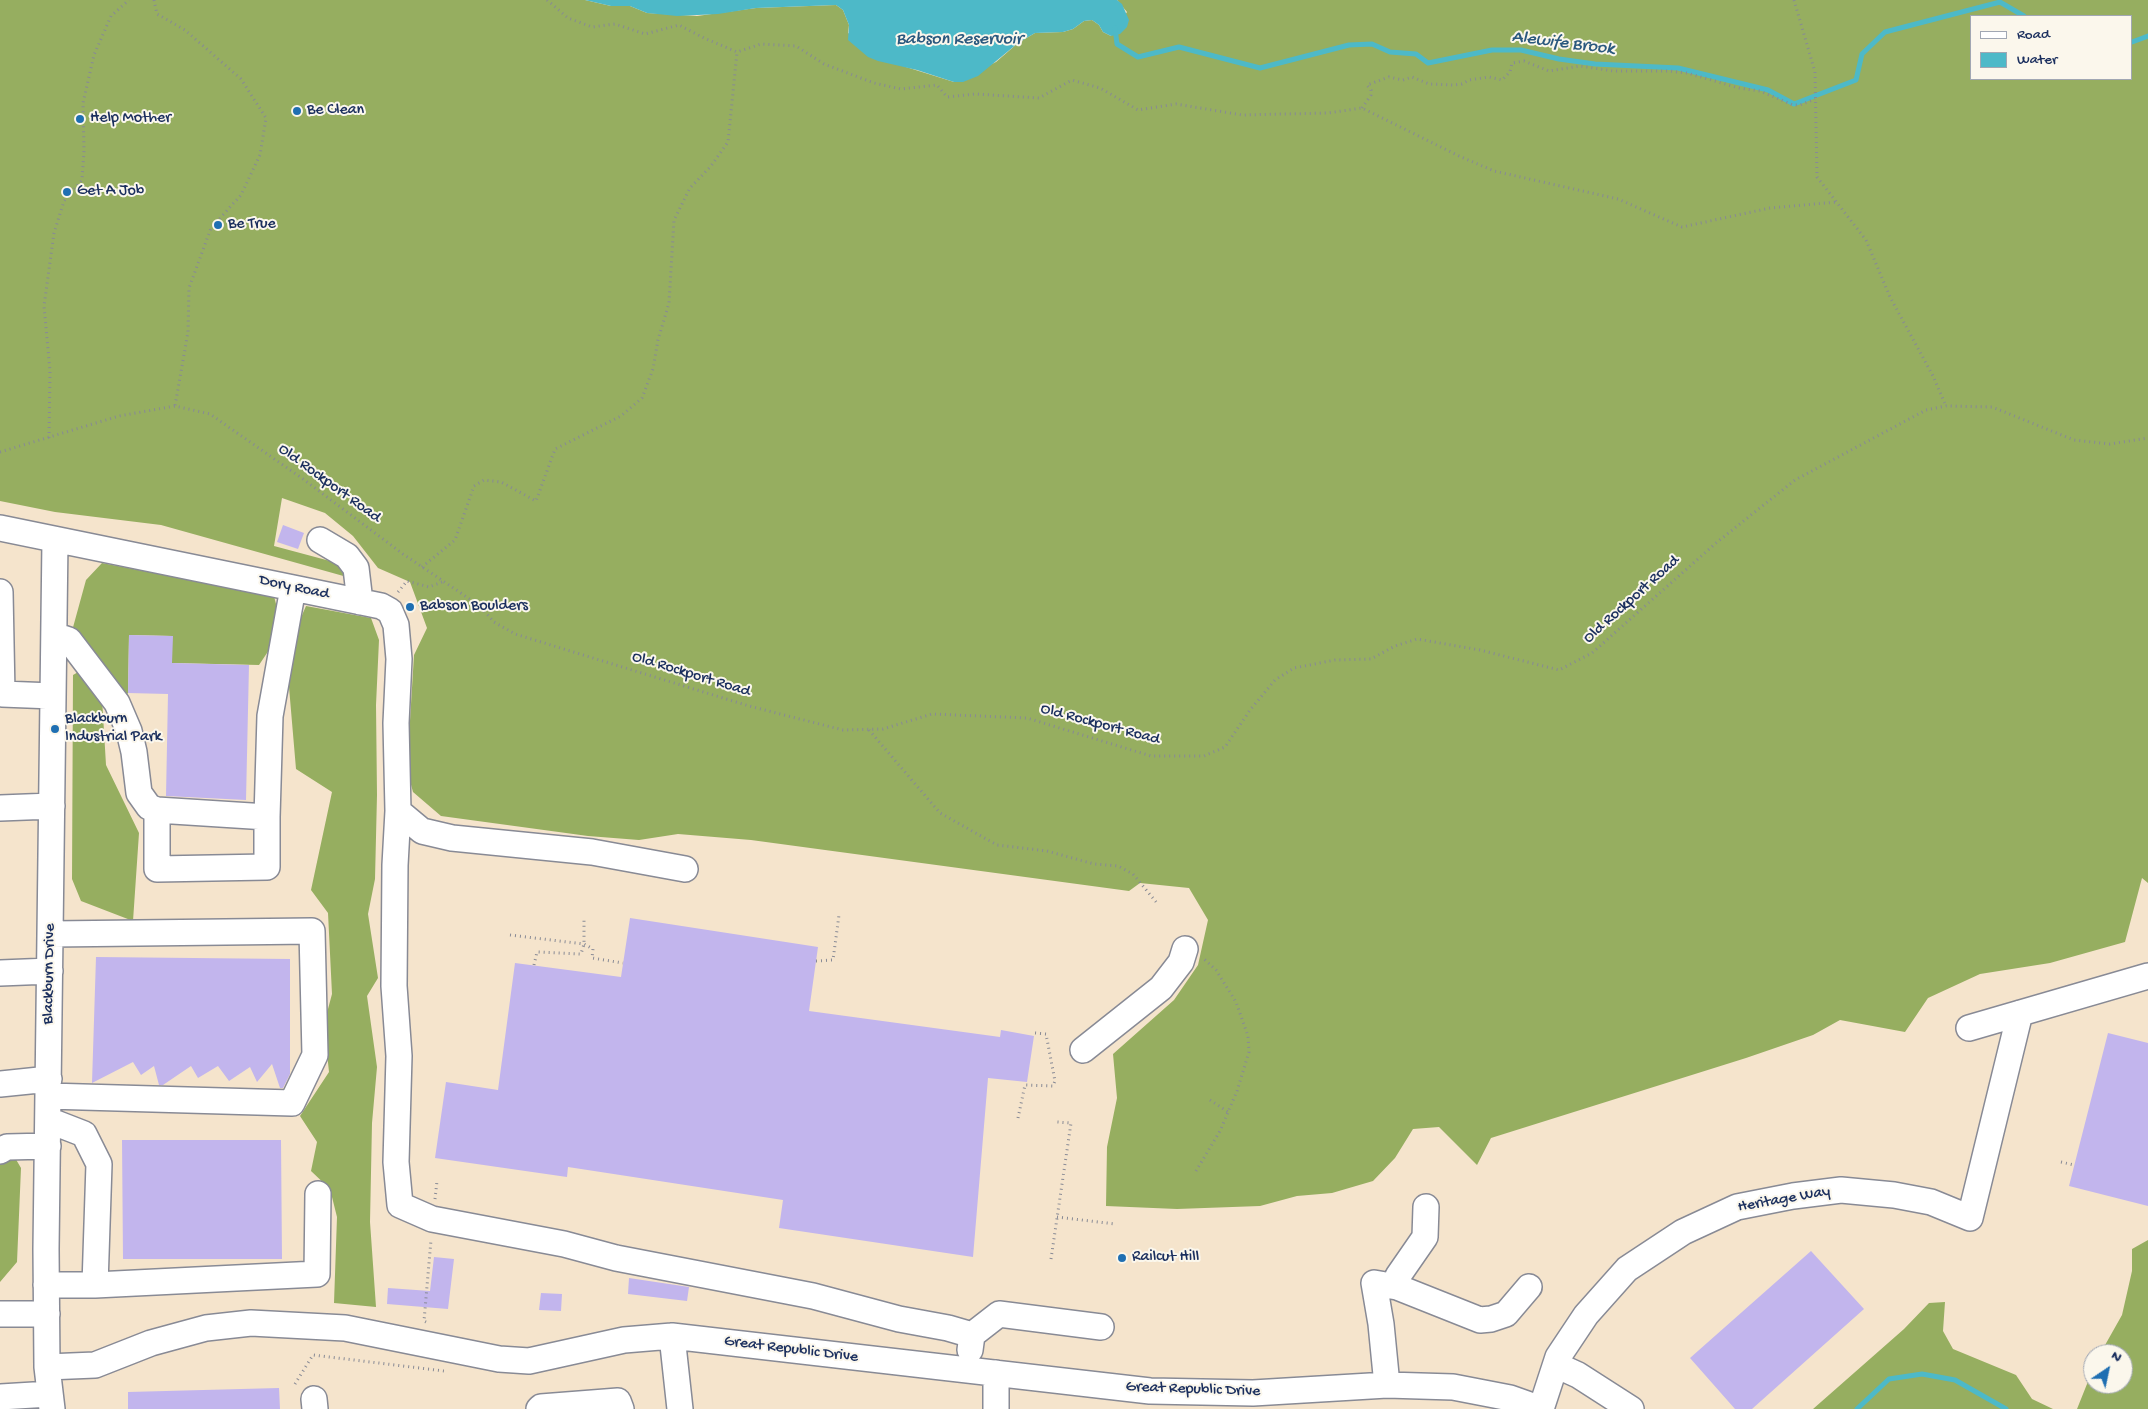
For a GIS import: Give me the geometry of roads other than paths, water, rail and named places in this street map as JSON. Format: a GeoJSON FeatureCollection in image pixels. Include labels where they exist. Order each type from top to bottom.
{"type":"FeatureCollection","features":[{"type":"Feature","properties":{"kind":"street","name":"Dory Road"},"geometry":{"type":"LineString","coordinates":[[0,528],[381,606],[390,612],[396,625],[399,659],[396,723],[398,811]]}},
{"type":"Feature","properties":{"kind":"street","name":"Blackburn Drive"},"geometry":{"type":"LineString","coordinates":[[51,1402],[47,1367],[46,1285],[55,540]]}},
{"type":"Feature","properties":{"kind":"street"},"geometry":{"type":"LineString","coordinates":[[320,540],[347,556],[356,568],[360,602]]}},
{"type":"Feature","properties":{"kind":"street"},"geometry":{"type":"LineString","coordinates":[[158,810],[157,869],[267,867],[270,716],[293,588]]}},
{"type":"Feature","properties":{"kind":"street"},"geometry":{"type":"LineString","coordinates":[[0,592],[1,694],[53,696]]}},
{"type":"Feature","properties":{"kind":"street"},"geometry":{"type":"LineString","coordinates":[[54,634],[69,640],[117,703],[131,738],[139,792],[149,807],[158,810],[267,817]]}},
{"type":"Feature","properties":{"kind":"street"},"geometry":{"type":"LineString","coordinates":[[0,808],[52,806]]}},
{"type":"Feature","properties":{"kind":"street"},"geometry":{"type":"LineString","coordinates":[[398,811],[422,831],[452,838],[592,852],[685,869]]}},
{"type":"Feature","properties":{"kind":"street"},"geometry":{"type":"LineString","coordinates":[[398,811],[394,875],[394,986],[399,1056],[396,1162],[400,1205],[432,1219],[564,1244],[616,1258],[813,1296],[899,1319],[972,1334]]}},
{"type":"Feature","properties":{"kind":"street"},"geometry":{"type":"LineString","coordinates":[[0,1084],[48,1099],[292,1103],[315,1055],[312,932],[51,934]]}},
{"type":"Feature","properties":{"kind":"street"},"geometry":{"type":"LineString","coordinates":[[1083,1050],[1161,988],[1181,962],[1185,949]]}},
{"type":"Feature","properties":{"kind":"street"},"geometry":{"type":"LineString","coordinates":[[0,973],[50,971]]}},
{"type":"Feature","properties":{"kind":"street"},"geometry":{"type":"LineString","coordinates":[[1969,1028],[2148,976]]}},
{"type":"Feature","properties":{"kind":"street","name":"Heritage Way"},"geometry":{"type":"LineString","coordinates":[[1541,1409],[1558,1357],[1586,1315],[1627,1270],[1683,1232],[1736,1207],[1793,1196],[1841,1190],[1894,1195],[1931,1202],[1970,1218],[2020,1013]]}},
{"type":"Feature","properties":{"kind":"street"},"geometry":{"type":"LineString","coordinates":[[48,1099],[84,1134],[99,1164],[95,1285]]}},
{"type":"Feature","properties":{"kind":"street"},"geometry":{"type":"LineString","coordinates":[[0,1151],[7,1147],[48,1146]]}},
{"type":"Feature","properties":{"kind":"street"},"geometry":{"type":"LineString","coordinates":[[46,1285],[95,1285],[317,1274],[318,1194]]}},
{"type":"Feature","properties":{"kind":"street"},"geometry":{"type":"LineString","coordinates":[[1397,1287],[1398,1276],[1425,1237],[1426,1207]]}},
{"type":"Feature","properties":{"kind":"street"},"geometry":{"type":"LineString","coordinates":[[1387,1385],[1381,1324],[1374,1283],[1397,1287],[1480,1320],[1506,1314],[1528,1287]]}},
{"type":"Feature","properties":{"kind":"street"},"geometry":{"type":"LineString","coordinates":[[0,1314],[47,1314]]}},
{"type":"Feature","properties":{"kind":"street"},"geometry":{"type":"LineString","coordinates":[[966,1370],[972,1334],[998,1314],[1101,1327]]}},
{"type":"Feature","properties":{"kind":"street","name":"Great Republic Drive"},"geometry":{"type":"LineString","coordinates":[[47,1367],[95,1365],[151,1344],[206,1328],[251,1323],[344,1328],[499,1359],[529,1361],[624,1340],[672,1336],[1150,1391],[1253,1393],[1387,1385],[1453,1387],[1502,1403],[1541,1409]]}},
{"type":"Feature","properties":{"kind":"street"},"geometry":{"type":"LineString","coordinates":[[672,1336],[680,1409]]}},
{"type":"Feature","properties":{"kind":"street"},"geometry":{"type":"LineString","coordinates":[[1556,1365],[1578,1375],[1631,1409]]}},
{"type":"Feature","properties":{"kind":"street"},"geometry":{"type":"LineString","coordinates":[[996,1373],[996,1409]]}},
{"type":"Feature","properties":{"kind":"street"},"geometry":{"type":"LineString","coordinates":[[0,1397],[51,1402]]}},
{"type":"Feature","properties":{"kind":"street"},"geometry":{"type":"LineString","coordinates":[[538,1409],[541,1407],[618,1401],[621,1409]]}},
{"type":"Feature","properties":{"kind":"water","name":"Babson Reservoir"},"geometry":{"type":"Polygon","coordinates":[[[585,0],[1117,0],[1122,4],[1129,20],[1127,27],[1120,34],[1111,36],[1103,32],[1099,25],[1092,20],[1084,21],[1073,29],[1063,32],[1035,33],[1018,43],[978,76],[963,82],[954,82],[868,57],[848,40],[849,25],[843,10],[836,5],[756,8],[718,14],[677,16],[647,13],[630,6],[611,6],[585,0]]]}},
{"type":"Feature","properties":{"kind":"waterway","name":"Alewife Brook"},"geometry":{"type":"LineString","coordinates":[[1115,28],[1117,44],[1138,57],[1179,47],[1260,68],[1349,45],[1372,44],[1390,52],[1416,54],[1428,63],[1492,50],[1521,50],[1559,59],[1595,64],[1678,68],[1768,90],[1794,104],[1856,80],[1862,54],[1885,32],[2000,2],[2022,15]]}},
{"type":"Feature","properties":{"kind":"waterway","name":"Alewife Brook"},"geometry":{"type":"LineString","coordinates":[[2133,42],[2148,36]]}},
{"type":"Feature","properties":{"kind":"waterway"},"geometry":{"type":"LineString","coordinates":[[1857,1409],[1889,1379],[1922,1374],[1955,1380],[2006,1409]]}},
{"type":"Feature","properties":{"kind":"place","name":"Be Clean"},"geometry":{"type":"Point","coordinates":[297,111]}},
{"type":"Feature","properties":{"kind":"place","name":"Help Mother"},"geometry":{"type":"Point","coordinates":[80,119]}},
{"type":"Feature","properties":{"kind":"place","name":"Get A Job"},"geometry":{"type":"Point","coordinates":[67,192]}},
{"type":"Feature","properties":{"kind":"place","name":"Be True"},"geometry":{"type":"Point","coordinates":[218,225]}},
{"type":"Feature","properties":{"kind":"place","name":"Babson Boulders"},"geometry":{"type":"Point","coordinates":[410,607]}},
{"type":"Feature","properties":{"kind":"place","name":"Blackburn Industrial Park"},"geometry":{"type":"Point","coordinates":[55,729]}},
{"type":"Feature","properties":{"kind":"place","name":"Railcut Hill"},"geometry":{"type":"Point","coordinates":[1122,1258]}}]}
